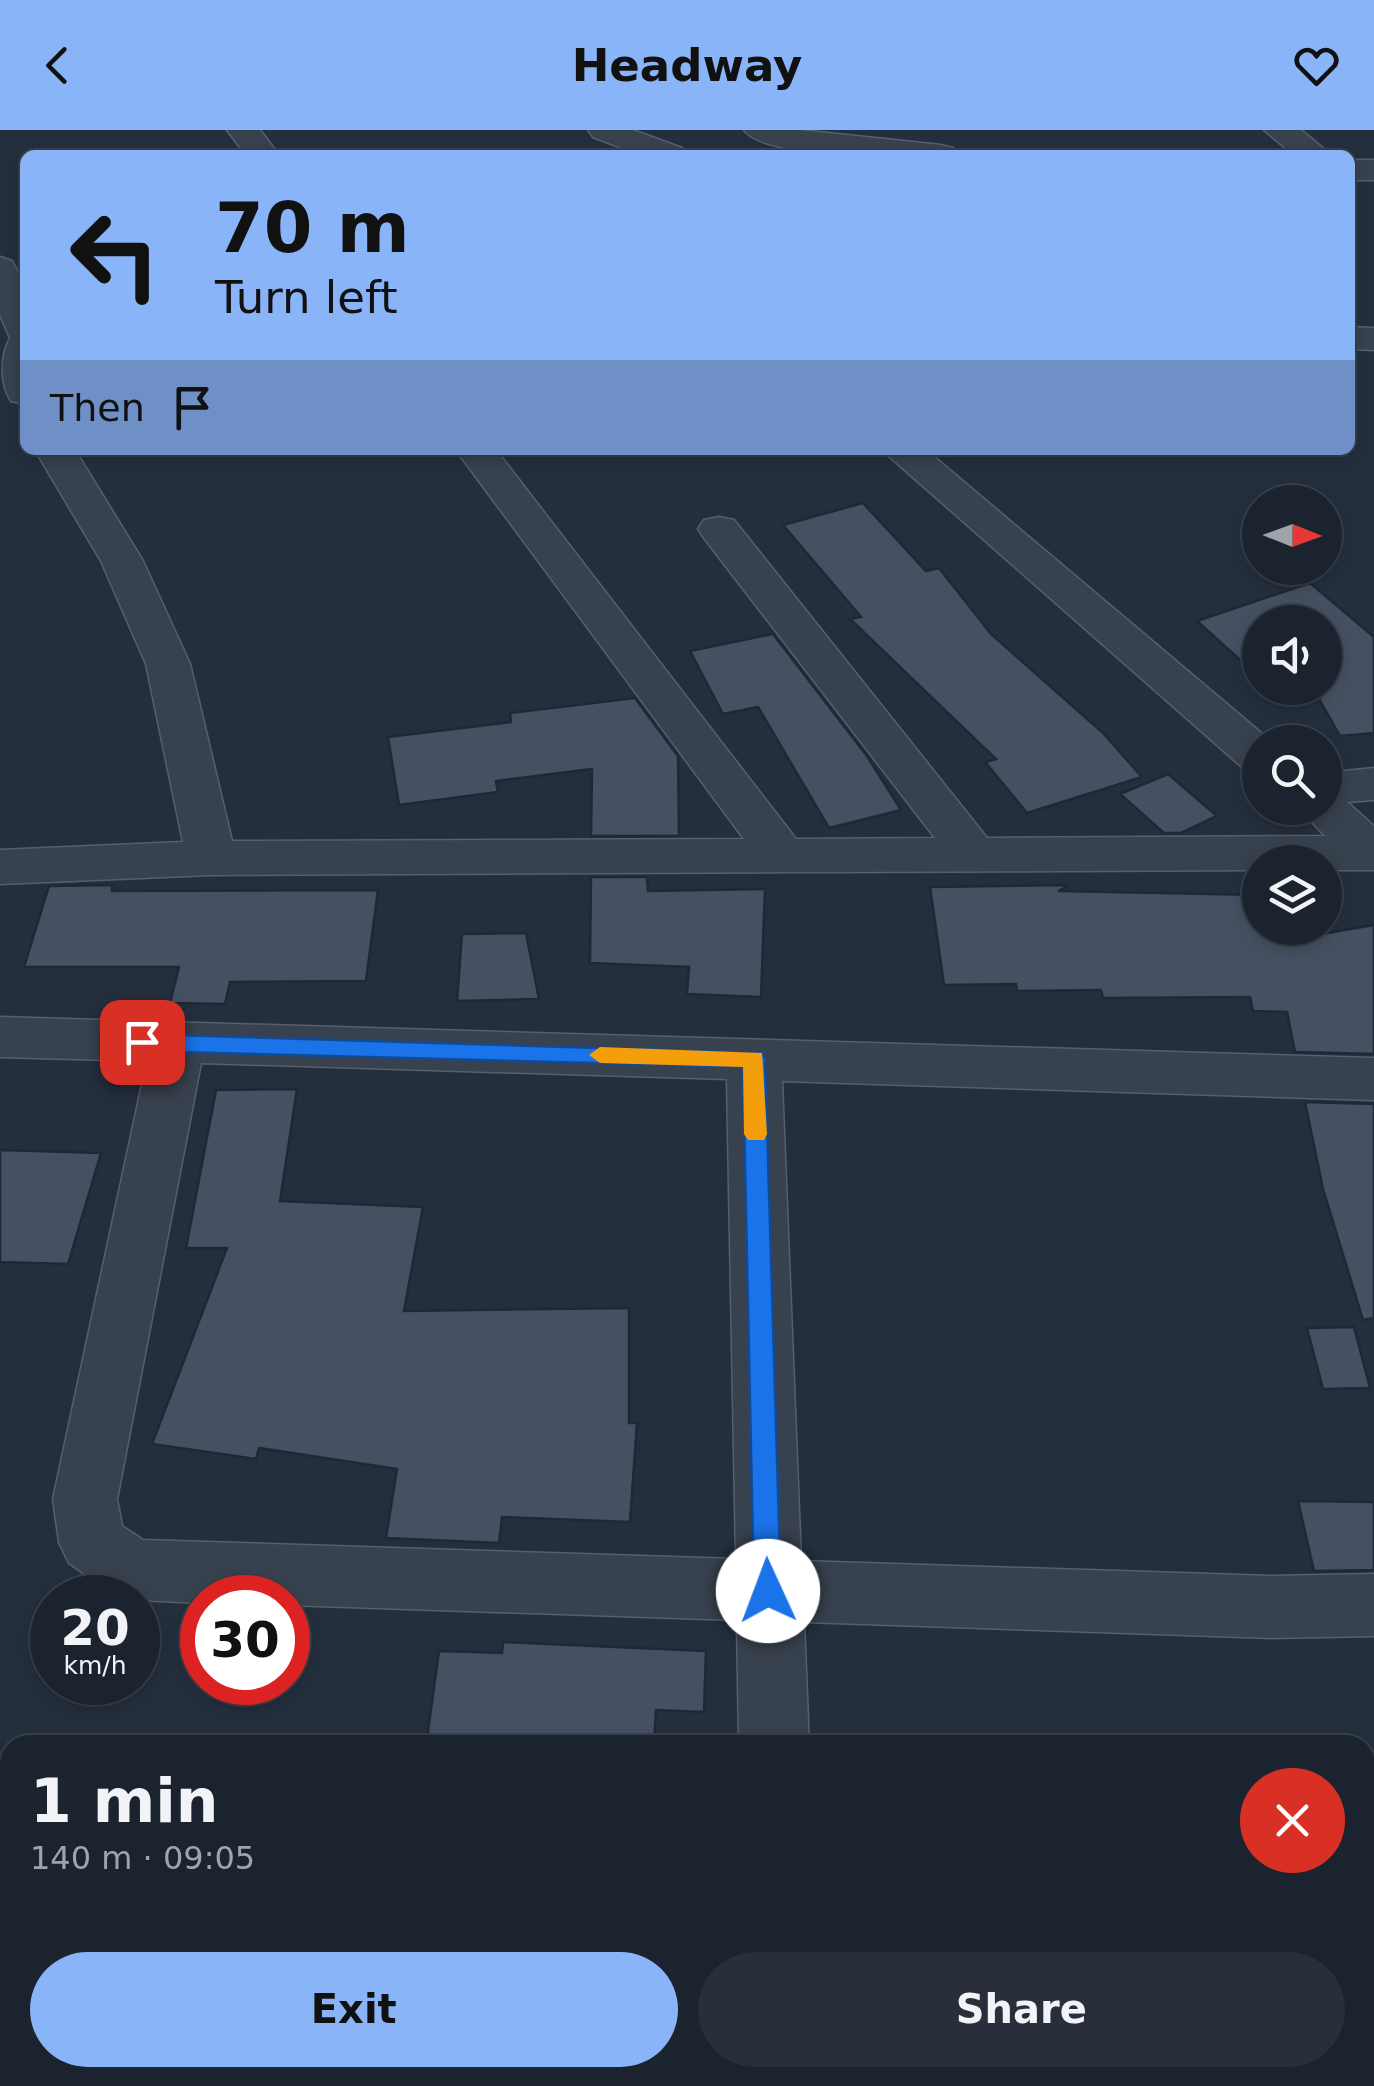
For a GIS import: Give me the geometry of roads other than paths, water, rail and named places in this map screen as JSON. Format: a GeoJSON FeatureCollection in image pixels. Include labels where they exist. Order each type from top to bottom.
{"type":"FeatureCollection","features":[{"type":"Feature","properties":{"kind":"street"},"geometry":{"type":"LineString","coordinates":[[604,130],[657,150]]}},
{"type":"Feature","properties":{"kind":"street"},"geometry":{"type":"LineString","coordinates":[[760,130],[774,137],[895,150]]}},
{"type":"Feature","properties":{"kind":"street"},"geometry":{"type":"LineString","coordinates":[[1280,130],[1308,150]]}},
{"type":"Feature","properties":{"kind":"street"},"geometry":{"type":"LineString","coordinates":[[0,268],[20,321]]}},
{"type":"Feature","properties":{"kind":"street"},"geometry":{"type":"LineString","coordinates":[[58,455],[122,560],[168,664],[211,858]]}},
{"type":"Feature","properties":{"kind":"street"},"geometry":{"type":"LineString","coordinates":[[480,455],[783,856]]}},
{"type":"Feature","properties":{"kind":"street"},"geometry":{"type":"LineString","coordinates":[[908,455],[1242,742]]}},
{"type":"Feature","properties":{"kind":"street"},"geometry":{"type":"LineString","coordinates":[[719,529],[974,855]]}},
{"type":"Feature","properties":{"kind":"street"},"geometry":{"type":"LineString","coordinates":[[1342,787],[1374,784]]}},
{"type":"Feature","properties":{"kind":"street"},"geometry":{"type":"LineString","coordinates":[[1342,825],[1374,853]]}},
{"type":"Feature","properties":{"kind":"street"},"geometry":{"type":"LineString","coordinates":[[0,867],[211,858],[1374,853]]}},
{"type":"Feature","properties":{"kind":"street"},"geometry":{"type":"LineString","coordinates":[[0,1037],[1374,1078]]}},
{"type":"Feature","properties":{"kind":"street"},"geometry":{"type":"LineString","coordinates":[[178,1044],[85,1499],[92,1542],[132,1570],[1272,1608],[1374,1604]]}},
{"type":"Feature","properties":{"kind":"street"},"geometry":{"type":"LineString","coordinates":[[754,1059],[774,1735]]}}]}
